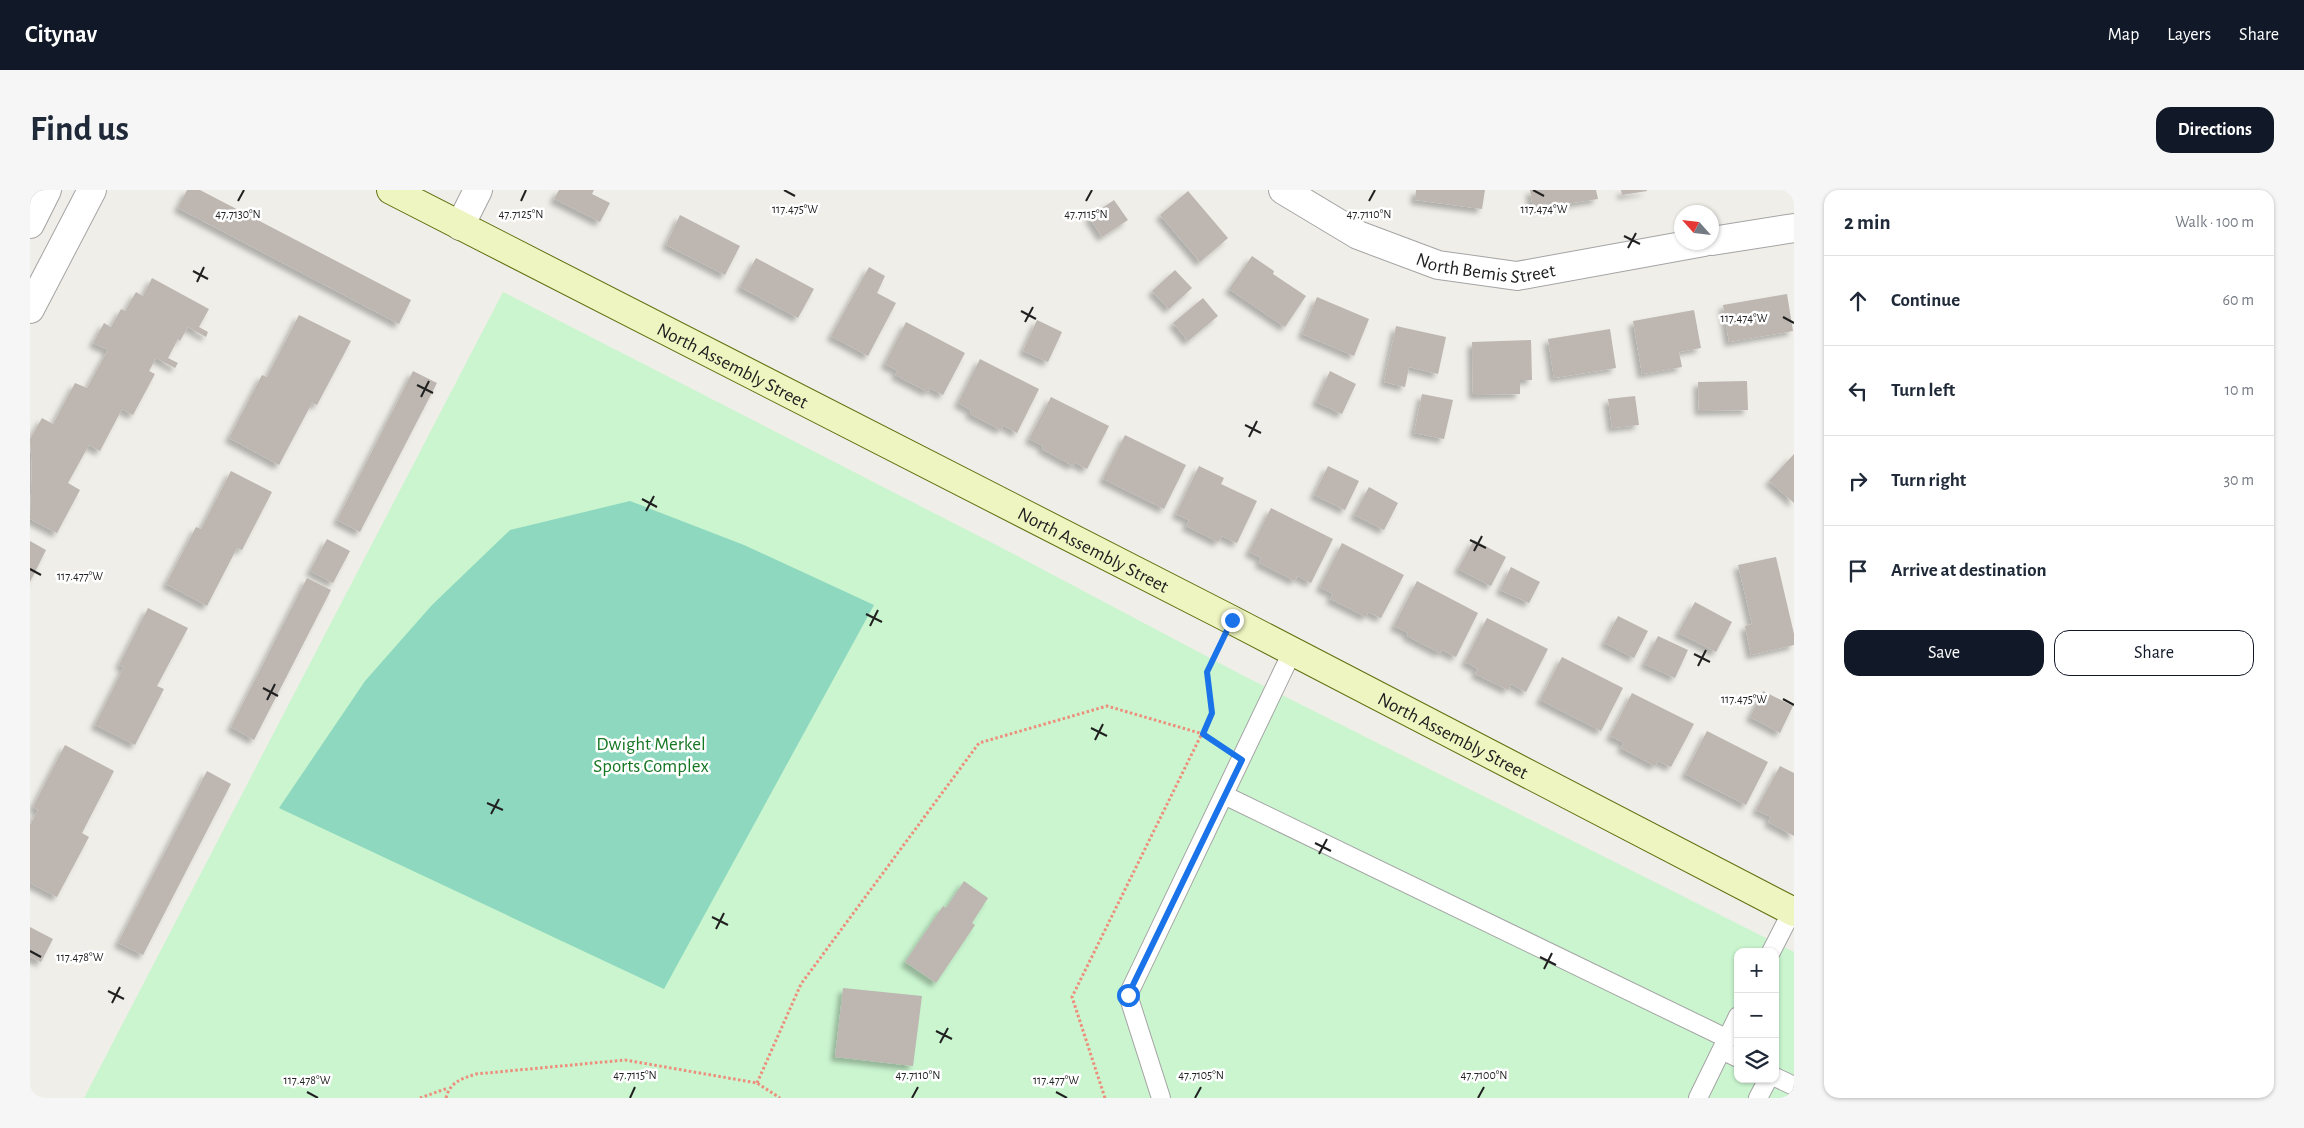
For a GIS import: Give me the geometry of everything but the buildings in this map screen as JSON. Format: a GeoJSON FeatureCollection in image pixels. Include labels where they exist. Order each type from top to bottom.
{"type":"FeatureCollection","features":[{"type":"Feature","properties":{"kind":"main road","name":"North Assembly Street"},"geometry":{"type":"LineString","coordinates":[[391,190],[1232,620],[1793,912]]}},
{"type":"Feature","properties":{"kind":"street"},"geometry":{"type":"LineString","coordinates":[[30,224],[48,190]]}},
{"type":"Feature","properties":{"kind":"street"},"geometry":{"type":"LineString","coordinates":[[30,309],[37,275],[92,190]]}},
{"type":"Feature","properties":{"kind":"street"},"geometry":{"type":"LineString","coordinates":[[460,226],[478,190]]}},
{"type":"Feature","properties":{"kind":"street","name":"North Bemis Street"},"geometry":{"type":"LineString","coordinates":[[1283,190],[1358,235],[1438,265],[1517,276],[1674,247]]}},
{"type":"Feature","properties":{"kind":"street"},"geometry":{"type":"LineString","coordinates":[[1719,240],[1794,228]]}},
{"type":"Feature","properties":{"kind":"lane"},"geometry":{"type":"LineString","coordinates":[[1161,1098],[1128,995],[1292,652]]}},
{"type":"Feature","properties":{"kind":"lane"},"geometry":{"type":"LineString","coordinates":[[1224,795],[1729,1049]]}},
{"type":"Feature","properties":{"kind":"lane"},"geometry":{"type":"LineString","coordinates":[[1773,948],[1793,912]]}},
{"type":"Feature","properties":{"kind":"lane"},"geometry":{"type":"LineString","coordinates":[[1698,1098],[1729,1049],[1734,1031]]}},
{"type":"Feature","properties":{"kind":"lane"},"geometry":{"type":"LineString","coordinates":[[1779,1078],[1794,1086]]}},
{"type":"Feature","properties":{"kind":"lane"},"geometry":{"type":"LineString","coordinates":[[1758,1098],[1766,1083]]}},
{"type":"Feature","properties":{"kind":"path"},"geometry":{"type":"LineString","coordinates":[[1105,1098],[1072,998],[1212,713],[1207,672],[1232,620]]}},
{"type":"Feature","properties":{"kind":"path"},"geometry":{"type":"LineString","coordinates":[[757,1083],[801,984],[978,743],[1108,706],[1203,734],[1242,760]]}},
{"type":"Feature","properties":{"kind":"path"},"geometry":{"type":"LineString","coordinates":[[420,1098],[448,1088],[458,1080],[476,1074],[625,1060],[757,1083],[780,1098]]}},
{"type":"Feature","properties":{"kind":"path"},"geometry":{"type":"LineString","coordinates":[[446,1098],[448,1088]]}},
{"type":"Feature","properties":{"kind":"green space","name":"Dwight Merkel Sports Complex"},"geometry":{"type":"Polygon","coordinates":[[[503,292],[1006,550],[1242,675],[1794,952],[1794,1098],[84,1098],[503,292]]]}},
{"type":"Feature","properties":{"kind":"green space"},"geometry":{"type":"Polygon","coordinates":[[[630,501],[744,545],[874,605],[664,989],[279,808],[365,681],[432,605],[510,530],[630,501]]]}},
{"type":"Feature","properties":{"kind":"route"},"geometry":{"type":"LineString","coordinates":[[1128,995],[1242,760],[1203,734],[1212,713],[1207,672],[1232,620]]}}]}
